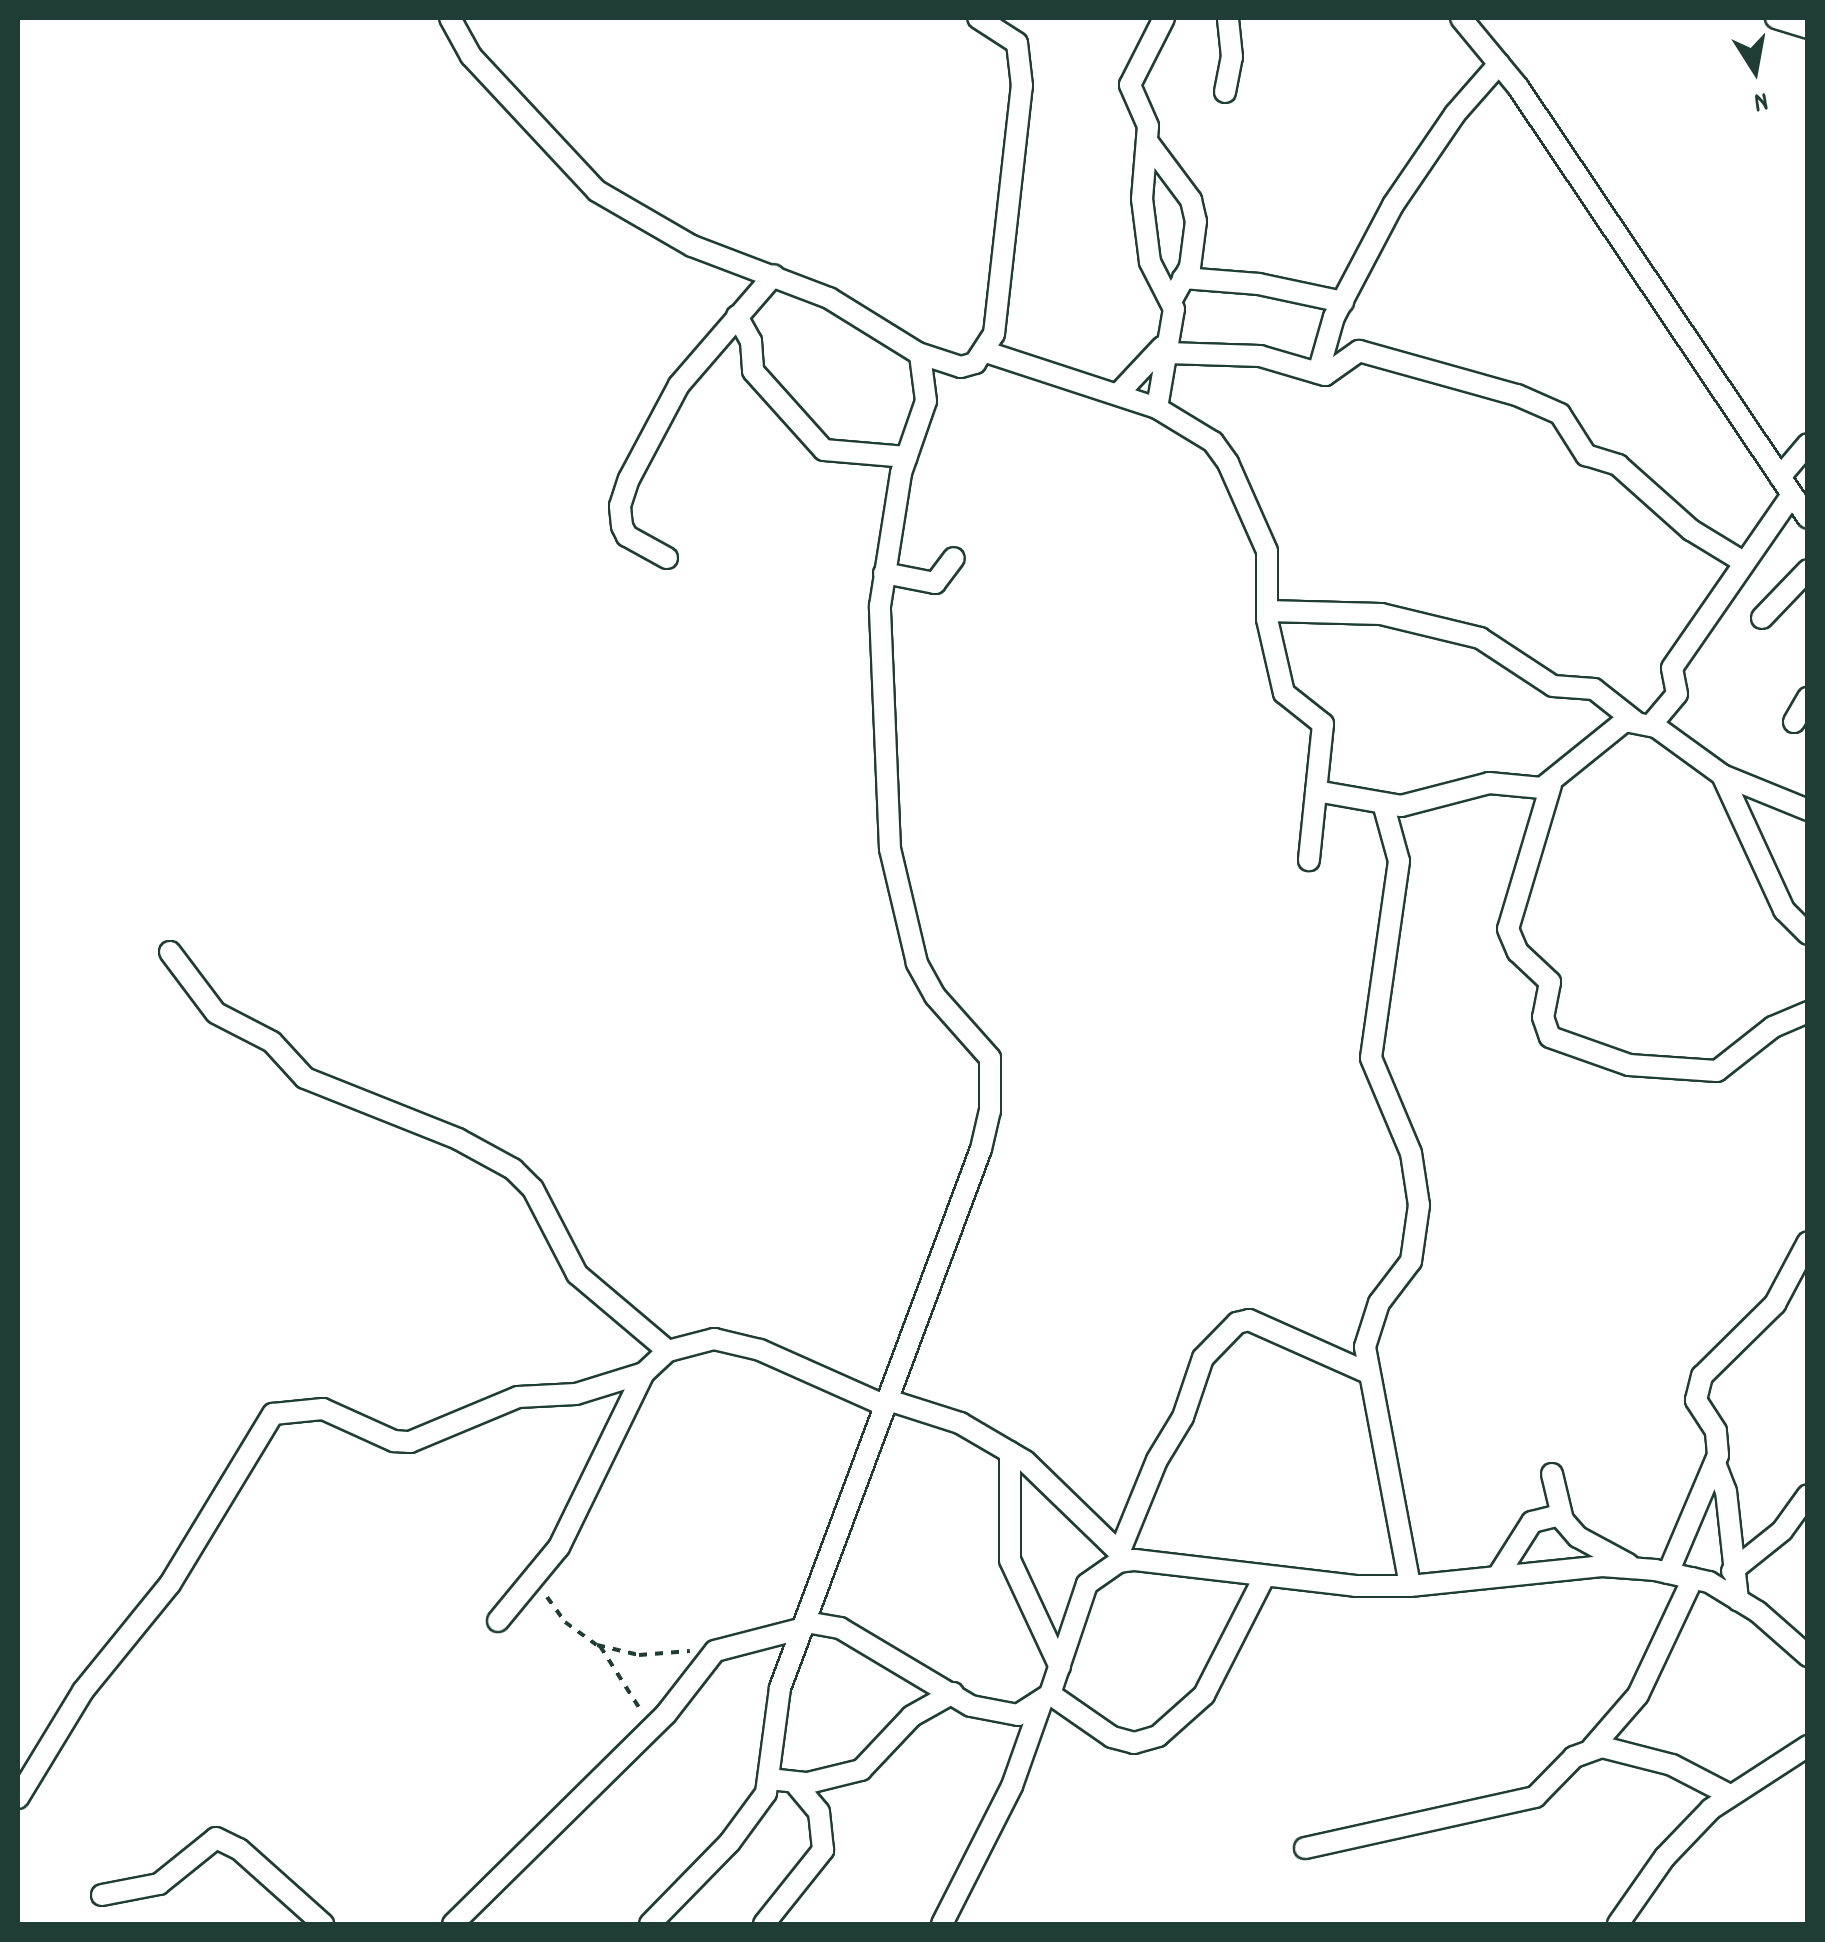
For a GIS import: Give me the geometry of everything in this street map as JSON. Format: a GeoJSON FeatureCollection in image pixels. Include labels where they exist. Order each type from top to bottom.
{"type":"FeatureCollection","features":[{"type":"Feature","properties":{"kind":"street"},"geometry":{"type":"LineString","coordinates":[[450,18],[470,56],[596,191],[692,246],[829,298],[920,355],[961,367],[986,352],[1001,288],[1022,67],[1017,43],[978,18]]}},
{"type":"Feature","properties":{"kind":"street"},"geometry":{"type":"LineString","coordinates":[[1164,18],[1130,86],[1146,117],[1144,235],[1156,278],[1172,300]]}},
{"type":"Feature","properties":{"kind":"street"},"geometry":{"type":"LineString","coordinates":[[1225,92],[1232,57],[1228,18]]}},
{"type":"Feature","properties":{"kind":"street"},"geometry":{"type":"LineString","coordinates":[[1461,18],[1499,64],[1808,518]]}},
{"type":"Feature","properties":{"kind":"street"},"geometry":{"type":"LineString","coordinates":[[1776,18],[1808,28]]}},
{"type":"Feature","properties":{"kind":"street"},"geometry":{"type":"LineString","coordinates":[[1318,373],[1343,302],[1394,205],[1454,114],[1499,64]]}},
{"type":"Feature","properties":{"kind":"street"},"geometry":{"type":"LineString","coordinates":[[1147,141],[1191,200],[1195,242],[1172,300],[1157,408]]}},
{"type":"Feature","properties":{"kind":"street"},"geometry":{"type":"LineString","coordinates":[[667,558],[627,536],[620,506],[679,385],[774,276]]}},
{"type":"Feature","properties":{"kind":"street"},"geometry":{"type":"LineString","coordinates":[[1183,278],[1259,284],[1343,302]]}},
{"type":"Feature","properties":{"kind":"street"},"geometry":{"type":"LineString","coordinates":[[737,316],[751,340],[753,372],[824,450],[907,457]]}},
{"type":"Feature","properties":{"kind":"street"},"geometry":{"type":"LineString","coordinates":[[1119,393],[1169,343]]}},
{"type":"Feature","properties":{"kind":"street"},"geometry":{"type":"LineString","coordinates":[[1169,343],[1260,356],[1318,373],[1338,371],[1346,356],[1359,351],[1542,404],[1570,426],[1586,455],[1618,466],[1691,530],[1742,561]]}},
{"type":"Feature","properties":{"kind":"street"},"geometry":{"type":"LineString","coordinates":[[986,352],[1157,408],[1213,442],[1236,477],[1267,551],[1267,611],[1284,693],[1323,724],[1309,860]]}},
{"type":"Feature","properties":{"kind":"street"},"geometry":{"type":"LineString","coordinates":[[650,1924],[754,1814],[769,1779],[780,1688],[981,1150],[992,1078],[990,1058],[916,963],[900,909],[884,742],[884,573],[907,457],[926,401],[920,355]]}},
{"type":"Feature","properties":{"kind":"street"},"geometry":{"type":"LineString","coordinates":[[1808,444],[1742,561],[1672,668],[1677,694],[1644,724],[1607,730],[1551,785],[1508,929],[1518,952],[1550,982],[1543,1017],[1550,1038],[1629,1065],[1716,1071],[1773,1027],[1808,1012]]}},
{"type":"Feature","properties":{"kind":"street"},"geometry":{"type":"LineString","coordinates":[[884,573],[935,583],[954,558]]}},
{"type":"Feature","properties":{"kind":"street"},"geometry":{"type":"LineString","coordinates":[[1762,618],[1808,570]]}},
{"type":"Feature","properties":{"kind":"street"},"geometry":{"type":"LineString","coordinates":[[1267,611],[1381,614],[1480,638],[1553,686],[1594,689],[1722,776],[1808,810]]}},
{"type":"Feature","properties":{"kind":"street"},"geometry":{"type":"LineString","coordinates":[[1794,722],[1808,698]]}},
{"type":"Feature","properties":{"kind":"street"},"geometry":{"type":"LineString","coordinates":[[1722,776],[1784,910],[1808,934]]}},
{"type":"Feature","properties":{"kind":"street"},"geometry":{"type":"LineString","coordinates":[[1316,791],[1401,806],[1489,782],[1551,785]]}},
{"type":"Feature","properties":{"kind":"street"},"geometry":{"type":"LineString","coordinates":[[1383,803],[1399,861],[1370,1058],[1411,1154],[1418,1205],[1411,1261],[1368,1325],[1368,1373],[1410,1586]]}},
{"type":"Feature","properties":{"kind":"street"},"geometry":{"type":"LineString","coordinates":[[170,952],[216,1014],[272,1042],[305,1078],[458,1139],[513,1169],[533,1189],[577,1274],[668,1352]]}},
{"type":"Feature","properties":{"kind":"street"},"geometry":{"type":"LineString","coordinates":[[1668,1573],[1715,1462],[1716,1432],[1696,1400],[1702,1376],[1774,1304],[1808,1242]]}},
{"type":"Feature","properties":{"kind":"street"},"geometry":{"type":"LineString","coordinates":[[942,1924],[996,1820],[1060,1667],[1087,1584],[1123,1557],[1157,1460],[1183,1417],[1203,1358],[1237,1323],[1250,1320],[1368,1373]]}},
{"type":"Feature","properties":{"kind":"street"},"geometry":{"type":"LineString","coordinates":[[498,1621],[559,1546],[644,1374],[668,1352],[714,1340],[760,1350],[887,1403],[960,1423],[1010,1452],[1123,1557],[1264,1577],[1410,1586],[1500,1574],[1636,1568],[1693,1578],[1738,1600],[1808,1656]]}},
{"type":"Feature","properties":{"kind":"street"},"geometry":{"type":"LineString","coordinates":[[18,1798],[84,1692],[170,1584],[273,1414],[323,1409],[410,1442],[518,1397],[576,1394],[644,1374]]}},
{"type":"Feature","properties":{"kind":"street"},"geometry":{"type":"LineString","coordinates":[[1010,1452],[1010,1560],[1060,1667]]}},
{"type":"Feature","properties":{"kind":"street"},"geometry":{"type":"LineString","coordinates":[[1715,1462],[1726,1491],[1738,1600]]}},
{"type":"Feature","properties":{"kind":"street"},"geometry":{"type":"LineString","coordinates":[[1552,1474],[1561,1515],[1578,1537],[1636,1568]]}},
{"type":"Feature","properties":{"kind":"street"},"geometry":{"type":"LineString","coordinates":[[1732,1571],[1782,1532],[1808,1495]]}},
{"type":"Feature","properties":{"kind":"street"},"geometry":{"type":"LineString","coordinates":[[1500,1574],[1532,1522],[1561,1515]]}},
{"type":"Feature","properties":{"kind":"street"},"geometry":{"type":"LineString","coordinates":[[1046,1699],[1112,1738],[1134,1742],[1158,1736],[1204,1696],[1264,1577]]}},
{"type":"Feature","properties":{"kind":"street"},"geometry":{"type":"LineString","coordinates":[[1305,1848],[1535,1797],[1592,1748],[1638,1695],[1693,1578]]}},
{"type":"Feature","properties":{"kind":"street"},"geometry":{"type":"LineString","coordinates":[[453,1924],[653,1726],[710,1654],[804,1625],[840,1628],[953,1693],[999,1714],[1018,1715],[1046,1699]]}},
{"type":"Feature","properties":{"kind":"street"},"geometry":{"type":"LineString","coordinates":[[769,1779],[794,1782],[861,1770],[912,1716],[953,1693]]}},
{"type":"Feature","properties":{"kind":"street"},"geometry":{"type":"LineString","coordinates":[[1618,1924],[1665,1856],[1730,1795],[1808,1746]]}},
{"type":"Feature","properties":{"kind":"street"},"geometry":{"type":"LineString","coordinates":[[1592,1748],[1672,1765],[1730,1795]]}},
{"type":"Feature","properties":{"kind":"street"},"geometry":{"type":"LineString","coordinates":[[764,1924],[823,1850],[818,1812],[794,1782]]}},
{"type":"Feature","properties":{"kind":"street"},"geometry":{"type":"LineString","coordinates":[[102,1894],[159,1884],[216,1838],[239,1850],[323,1924]]}},
{"type":"Feature","properties":{"kind":"path"},"geometry":{"type":"LineString","coordinates":[[532,1576],[565,1622],[600,1646],[639,1655],[710,1654]]}},
{"type":"Feature","properties":{"kind":"path"},"geometry":{"type":"LineString","coordinates":[[600,1646],[653,1726]]}}]}
